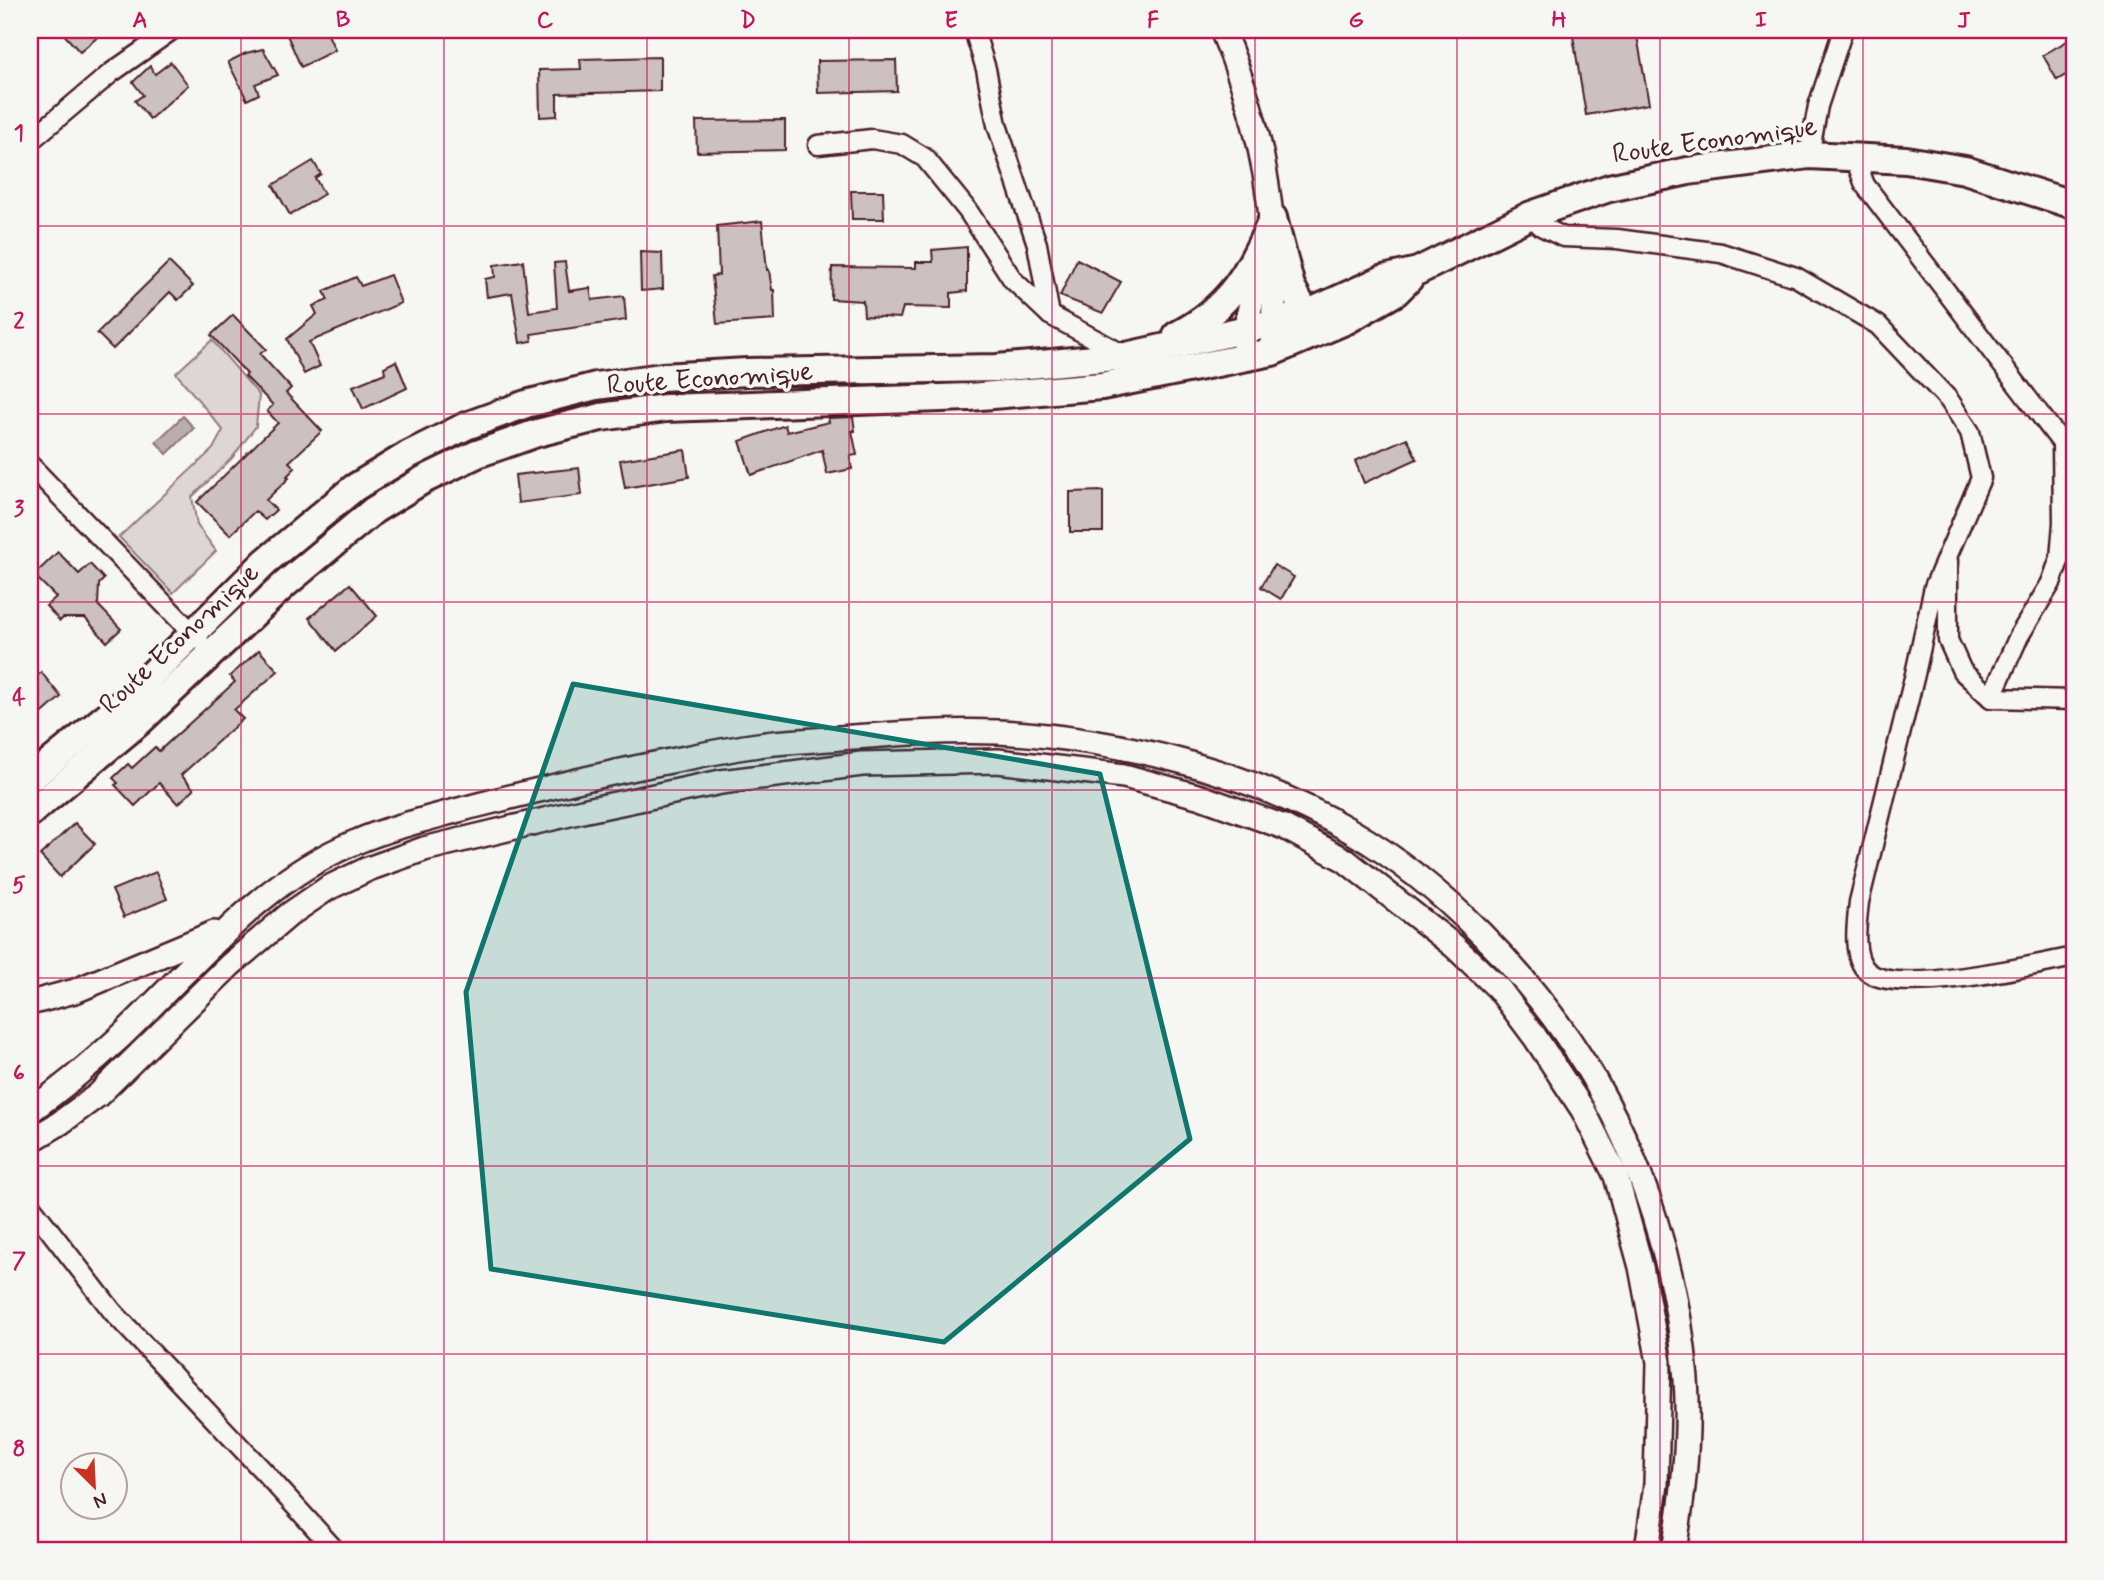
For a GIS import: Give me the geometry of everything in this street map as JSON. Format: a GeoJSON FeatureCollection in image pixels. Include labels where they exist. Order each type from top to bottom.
{"type":"FeatureCollection","features":[{"type":"Feature","properties":{"kind":"highway","name":"Route Economique"},"geometry":{"type":"LineString","coordinates":[[30,813],[139,722],[265,562],[354,488],[408,455],[455,432],[526,404],[596,386],[662,377],[747,372],[997,368],[1130,354],[1306,314],[1384,279],[1418,271],[1531,215],[1609,188],[1688,171],[1809,155],[1906,160],[1965,170],[2074,205]]}},
{"type":"Feature","properties":{"kind":"highway"},"geometry":{"type":"LineString","coordinates":[[1273,218],[1292,286],[1306,314]]}},
{"type":"Feature","properties":{"kind":"highway"},"geometry":{"type":"LineString","coordinates":[[1130,354],[1179,334],[1206,319],[1236,290],[1254,262],[1273,218]]}},
{"type":"Feature","properties":{"kind":"highway","name":"Route Economique"},"geometry":{"type":"LineString","coordinates":[[30,779],[125,701],[284,585],[374,510],[423,480],[477,454],[537,433],[601,417],[666,408],[969,397],[1102,386],[1244,359],[1272,352],[1347,320],[1396,292],[1418,271]]}},
{"type":"Feature","properties":{"kind":"highway"},"geometry":{"type":"LineString","coordinates":[[965,368],[969,397]]}},
{"type":"Feature","properties":{"kind":"main road"},"geometry":{"type":"LineString","coordinates":[[1222,30],[1259,141],[1269,186],[1276,268],[1272,352]]}},
{"type":"Feature","properties":{"kind":"main road"},"geometry":{"type":"LineString","coordinates":[[1244,359],[1245,329],[1256,276],[1273,218]]}},
{"type":"Feature","properties":{"kind":"main road"},"geometry":{"type":"LineString","coordinates":[[30,1003],[75,991],[213,933],[273,890],[330,854],[358,841],[435,817],[570,781],[772,744],[911,733],[997,732],[1060,738],[1117,746],[1207,769],[1290,800],[1351,831],[1410,871],[1466,920],[1561,1026],[1601,1090],[1635,1161],[1670,1276],[1681,1332],[1687,1423],[1684,1489],[1674,1550]]}},
{"type":"Feature","properties":{"kind":"main road"},"geometry":{"type":"LineString","coordinates":[[30,1141],[98,1095],[230,965],[289,914],[328,888],[368,869],[424,849],[582,811],[721,782],[862,764],[998,761],[1124,776],[1201,797],[1284,827],[1345,860],[1454,946],[1499,989],[1535,1037],[1583,1110],[1616,1176],[1641,1267],[1659,1362],[1656,1484],[1647,1550]]}},
{"type":"Feature","properties":{"kind":"main road"},"geometry":{"type":"LineString","coordinates":[[30,1111],[69,1082],[122,1036],[209,946],[273,890]]}},
{"type":"Feature","properties":{"kind":"street"},"geometry":{"type":"LineString","coordinates":[[30,141],[111,73],[172,30]]}},
{"type":"Feature","properties":{"kind":"street"},"geometry":{"type":"LineString","coordinates":[[974,30],[986,69],[997,125],[1037,244],[1050,315]]}},
{"type":"Feature","properties":{"kind":"street"},"geometry":{"type":"LineString","coordinates":[[1809,155],[1818,106],[1843,30]]}},
{"type":"Feature","properties":{"kind":"street"},"geometry":{"type":"LineString","coordinates":[[818,145],[872,139],[902,144],[925,158],[968,211],[1013,280],[1050,315],[1130,354]]}},
{"type":"Feature","properties":{"kind":"street"},"geometry":{"type":"LineString","coordinates":[[1854,156],[1865,185],[2074,459]]}},
{"type":"Feature","properties":{"kind":"street"},"geometry":{"type":"LineString","coordinates":[[1531,215],[1541,226],[1563,237],[1617,239],[1721,253],[1796,277],[1878,325],[1949,400],[1970,432],[1981,478],[1934,587],[1859,902],[1858,951],[1866,970],[1883,980],[1930,982],[2074,957]]}},
{"type":"Feature","properties":{"kind":"street"},"geometry":{"type":"LineString","coordinates":[[1991,698],[2019,636],[2051,583],[2060,558],[2063,523],[2062,443]]}},
{"type":"Feature","properties":{"kind":"street"},"geometry":{"type":"LineString","coordinates":[[30,465],[202,644]]}},
{"type":"Feature","properties":{"kind":"street"},"geometry":{"type":"LineString","coordinates":[[1948,554],[1948,639],[1962,671],[1991,698],[2074,700]]}},
{"type":"Feature","properties":{"kind":"street"},"geometry":{"type":"LineString","coordinates":[[30,1205],[113,1312],[335,1550]]}},
{"type":"Feature","properties":{"kind":"highlighted area"},"geometry":{"type":"Polygon","coordinates":[[[573,684],[1100,774],[1190,1139],[944,1342],[491,1269],[466,992],[573,684]]]}},
{"type":"Feature","properties":{"kind":"shaded area"},"geometry":{"type":"Polygon","coordinates":[[[212,340],[259,395],[256,426],[232,458],[192,497],[197,525],[216,551],[173,593],[119,537],[213,449],[223,430],[176,373],[212,340]]]}},
{"type":"Feature","properties":{"kind":"shaded area"},"geometry":{"type":"Polygon","coordinates":[[[183,416],[194,428],[167,454],[156,442],[183,416]]]}},
{"type":"Feature","properties":{"kind":"building"},"geometry":{"type":"Polygon","coordinates":[[[60,30],[106,30],[80,52],[60,30]]]}},
{"type":"Feature","properties":{"kind":"building"},"geometry":{"type":"Polygon","coordinates":[[[297,30],[326,30],[335,50],[301,67],[287,35],[297,30]]]}},
{"type":"Feature","properties":{"kind":"building"},"geometry":{"type":"Polygon","coordinates":[[[1572,30],[1636,30],[1649,104],[1586,115],[1572,30]]]}},
{"type":"Feature","properties":{"kind":"building"},"geometry":{"type":"Polygon","coordinates":[[[2074,37],[2074,70],[2057,80],[2043,55],[2074,37]]]}},
{"type":"Feature","properties":{"kind":"building"},"geometry":{"type":"Polygon","coordinates":[[[263,49],[278,75],[255,84],[259,94],[247,100],[228,62],[246,53],[263,49]]]}},
{"type":"Feature","properties":{"kind":"building"},"geometry":{"type":"Polygon","coordinates":[[[660,57],[660,91],[557,94],[557,116],[540,117],[539,70],[581,69],[580,59],[660,57]]]}},
{"type":"Feature","properties":{"kind":"building"},"geometry":{"type":"Polygon","coordinates":[[[896,60],[897,91],[818,93],[817,61],[896,60]]]}},
{"type":"Feature","properties":{"kind":"building"},"geometry":{"type":"Polygon","coordinates":[[[171,62],[188,85],[150,119],[135,101],[143,95],[133,82],[150,66],[155,74],[171,62]]]}},
{"type":"Feature","properties":{"kind":"building"},"geometry":{"type":"Polygon","coordinates":[[[785,120],[785,150],[697,152],[696,121],[785,120]]]}},
{"type":"Feature","properties":{"kind":"building"},"geometry":{"type":"Polygon","coordinates":[[[313,161],[321,174],[315,178],[324,194],[290,215],[273,185],[313,161]]]}},
{"type":"Feature","properties":{"kind":"building"},"geometry":{"type":"Polygon","coordinates":[[[851,191],[883,191],[884,219],[852,219],[851,191]]]}},
{"type":"Feature","properties":{"kind":"building"},"geometry":{"type":"Polygon","coordinates":[[[762,221],[767,270],[774,290],[775,320],[717,324],[712,276],[719,275],[717,226],[762,221]]]}},
{"type":"Feature","properties":{"kind":"building"},"geometry":{"type":"Polygon","coordinates":[[[967,247],[967,291],[951,293],[951,308],[903,307],[900,318],[864,316],[863,301],[831,299],[832,267],[916,268],[916,262],[933,262],[932,250],[967,247]]]}},
{"type":"Feature","properties":{"kind":"building"},"geometry":{"type":"Polygon","coordinates":[[[640,252],[662,253],[663,289],[641,291],[640,252]]]}},
{"type":"Feature","properties":{"kind":"building"},"geometry":{"type":"Polygon","coordinates":[[[1077,259],[1121,282],[1103,313],[1060,296],[1077,259]]]}},
{"type":"Feature","properties":{"kind":"building"},"geometry":{"type":"Polygon","coordinates":[[[523,261],[529,312],[557,308],[554,263],[565,262],[569,291],[590,288],[592,300],[624,296],[626,320],[531,334],[532,341],[520,343],[512,293],[487,297],[485,279],[495,277],[494,265],[523,261]]]}},
{"type":"Feature","properties":{"kind":"building"},"geometry":{"type":"Polygon","coordinates":[[[169,262],[193,286],[178,300],[170,292],[113,349],[97,333],[169,262]]]}},
{"type":"Feature","properties":{"kind":"building"},"geometry":{"type":"Polygon","coordinates":[[[390,275],[401,303],[309,342],[320,366],[304,374],[287,339],[317,314],[313,306],[328,300],[324,291],[356,277],[361,286],[390,275]]]}},
{"type":"Feature","properties":{"kind":"building"},"geometry":{"type":"Polygon","coordinates":[[[233,315],[266,349],[260,354],[291,388],[286,393],[322,431],[289,462],[295,468],[287,476],[289,478],[266,500],[276,510],[265,520],[255,511],[230,535],[197,502],[278,423],[267,411],[273,405],[211,335],[233,315]]]}},
{"type":"Feature","properties":{"kind":"building"},"geometry":{"type":"Polygon","coordinates":[[[396,361],[407,388],[363,409],[353,386],[385,373],[384,367],[396,361]]]}},
{"type":"Feature","properties":{"kind":"building"},"geometry":{"type":"Polygon","coordinates":[[[853,417],[855,431],[852,431],[857,455],[850,456],[852,469],[827,474],[822,450],[751,475],[740,441],[785,425],[787,432],[829,422],[828,418],[853,417]]]}},
{"type":"Feature","properties":{"kind":"building"},"geometry":{"type":"Polygon","coordinates":[[[1407,438],[1417,459],[1364,483],[1355,461],[1407,438]]]}},
{"type":"Feature","properties":{"kind":"building"},"geometry":{"type":"Polygon","coordinates":[[[685,450],[689,477],[625,488],[620,460],[685,450]]]}},
{"type":"Feature","properties":{"kind":"building"},"geometry":{"type":"Polygon","coordinates":[[[579,468],[582,495],[518,503],[515,475],[579,468]]]}},
{"type":"Feature","properties":{"kind":"building"},"geometry":{"type":"Polygon","coordinates":[[[1103,491],[1103,532],[1070,532],[1070,492],[1103,491]]]}},
{"type":"Feature","properties":{"kind":"building"},"geometry":{"type":"Polygon","coordinates":[[[58,552],[79,574],[90,564],[104,579],[99,584],[98,605],[121,629],[107,642],[85,618],[63,618],[60,621],[46,606],[56,597],[34,575],[58,552]]]}},
{"type":"Feature","properties":{"kind":"building"},"geometry":{"type":"Polygon","coordinates":[[[1274,565],[1294,577],[1281,599],[1261,587],[1274,565]]]}},
{"type":"Feature","properties":{"kind":"building"},"geometry":{"type":"Polygon","coordinates":[[[350,584],[377,616],[336,651],[309,618],[350,584]]]}},
{"type":"Feature","properties":{"kind":"building"},"geometry":{"type":"Polygon","coordinates":[[[259,650],[278,671],[234,710],[243,719],[181,775],[194,789],[178,804],[159,783],[135,806],[115,785],[118,783],[113,778],[128,764],[132,768],[155,747],[159,751],[235,682],[230,676],[259,650]]]}},
{"type":"Feature","properties":{"kind":"building"},"geometry":{"type":"Polygon","coordinates":[[[41,672],[61,697],[38,717],[30,708],[30,682],[41,672]]]}},
{"type":"Feature","properties":{"kind":"building"},"geometry":{"type":"Polygon","coordinates":[[[75,823],[95,844],[60,877],[40,855],[75,823]]]}},
{"type":"Feature","properties":{"kind":"building"},"geometry":{"type":"Polygon","coordinates":[[[156,872],[167,899],[124,917],[112,890],[156,872]]]}}]}
